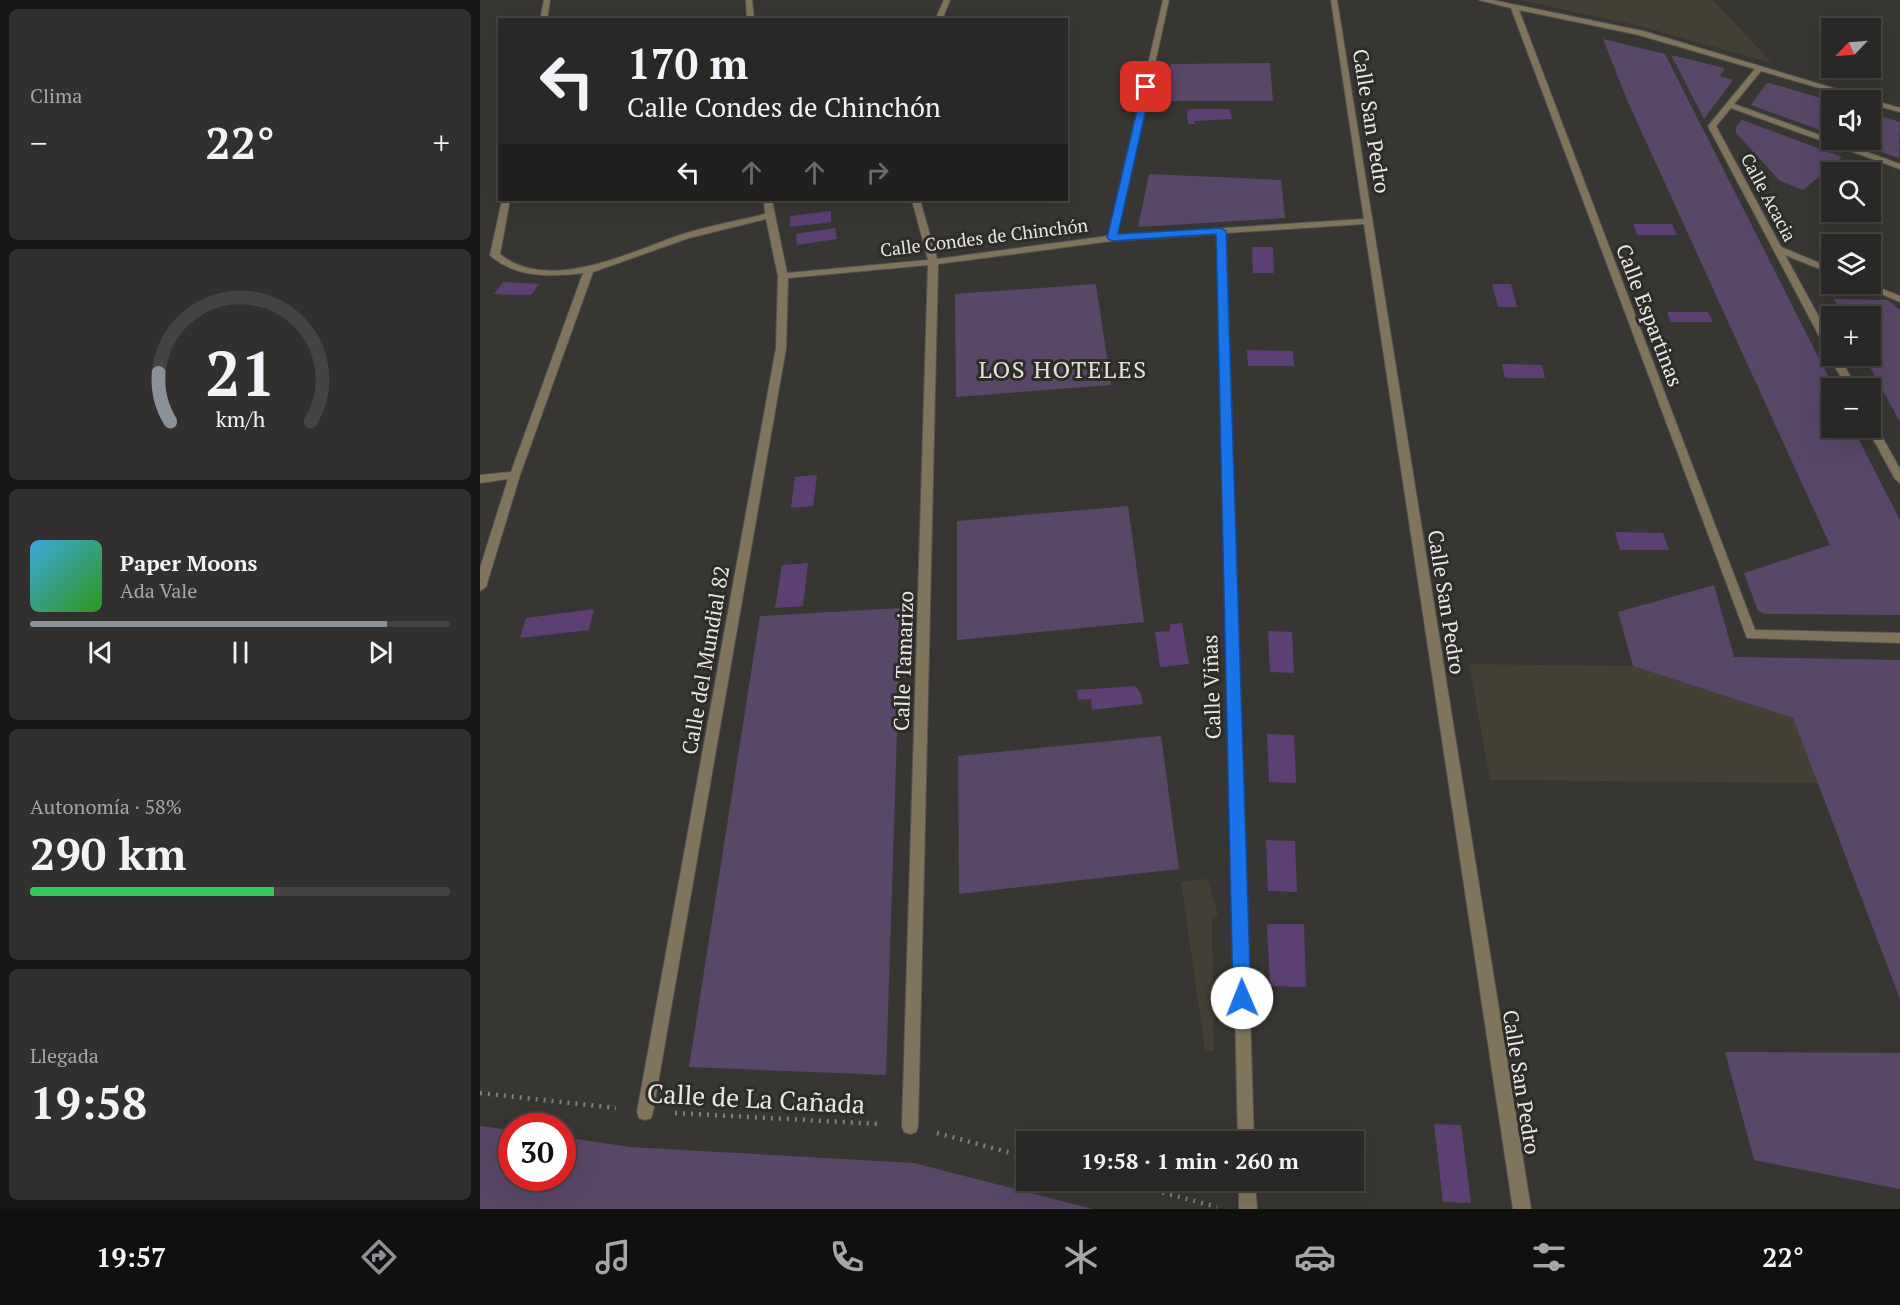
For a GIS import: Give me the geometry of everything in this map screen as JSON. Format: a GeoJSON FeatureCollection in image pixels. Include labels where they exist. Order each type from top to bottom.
{"type":"FeatureCollection","features":[{"type":"Feature","properties":{"kind":"street"},"geometry":{"type":"LineString","coordinates":[[543,18],[547,0]]}},
{"type":"Feature","properties":{"kind":"street"},"geometry":{"type":"LineString","coordinates":[[749,0],[751,18]]}},
{"type":"Feature","properties":{"kind":"street"},"geometry":{"type":"LineString","coordinates":[[939,18],[947,0]]}},
{"type":"Feature","properties":{"kind":"street"},"geometry":{"type":"LineString","coordinates":[[1112,238],[1166,0]]}},
{"type":"Feature","properties":{"kind":"street","name":"Calle San Pedro"},"geometry":{"type":"LineString","coordinates":[[1334,0],[1522,1209]]}},
{"type":"Feature","properties":{"kind":"street"},"geometry":{"type":"LineString","coordinates":[[1482,0],[1640,33],[1833,90]]}},
{"type":"Feature","properties":{"kind":"street","name":"Calle Espartinas"},"geometry":{"type":"LineString","coordinates":[[1514,7],[1751,635],[1900,638]]}},
{"type":"Feature","properties":{"kind":"street","name":"Calle Acacia"},"geometry":{"type":"LineString","coordinates":[[1760,68],[1712,126],[1821,330]]}},
{"type":"Feature","properties":{"kind":"street"},"geometry":{"type":"LineString","coordinates":[[1881,104],[1900,110]]}},
{"type":"Feature","properties":{"kind":"street"},"geometry":{"type":"LineString","coordinates":[[1729,105],[1900,167]]}},
{"type":"Feature","properties":{"kind":"street"},"geometry":{"type":"LineString","coordinates":[[506,201],[495,255],[503,264],[555,273],[589,270],[686,236],[770,215]]}},
{"type":"Feature","properties":{"kind":"street","name":"Calle del Mundial 82"},"geometry":{"type":"LineString","coordinates":[[645,1112],[781,348],[783,276],[768,201]]}},
{"type":"Feature","properties":{"kind":"street","name":"Calle Tamarizo"},"geometry":{"type":"LineString","coordinates":[[910,1126],[933,262],[916,201]]}},
{"type":"Feature","properties":{"kind":"street","name":"Calle Condes de Chinchón"},"geometry":{"type":"LineString","coordinates":[[783,276],[933,262],[1112,238],[1368,221]]}},
{"type":"Feature","properties":{"kind":"street","name":"Calle Viñas"},"geometry":{"type":"LineString","coordinates":[[1221,231],[1246,1131]]}},
{"type":"Feature","properties":{"kind":"street"},"geometry":{"type":"LineString","coordinates":[[1778,249],[1821,267]]}},
{"type":"Feature","properties":{"kind":"street"},"geometry":{"type":"LineString","coordinates":[[480,587],[515,475],[589,270]]}},
{"type":"Feature","properties":{"kind":"street"},"geometry":{"type":"LineString","coordinates":[[1881,291],[1900,298]]}},
{"type":"Feature","properties":{"kind":"street"},"geometry":{"type":"LineString","coordinates":[[1878,438],[1900,479]]}},
{"type":"Feature","properties":{"kind":"street"},"geometry":{"type":"LineString","coordinates":[[480,479],[515,475]]}},
{"type":"Feature","properties":{"kind":"street"},"geometry":{"type":"LineString","coordinates":[[1247,1191],[1248,1209]]}},
{"type":"Feature","properties":{"kind":"path","name":"Calle de La Cañada"},"geometry":{"type":"LineString","coordinates":[[480,1093],[645,1112],[910,1126],[1016,1154]]}},
{"type":"Feature","properties":{"kind":"path"},"geometry":{"type":"LineString","coordinates":[[1157,1191],[1224,1209]]}},
{"type":"Feature","properties":{"kind":"shaded area"},"geometry":{"type":"Polygon","coordinates":[[[1520,0],[1713,0],[1772,63],[1636,25],[1520,0]]]}},
{"type":"Feature","properties":{"kind":"shaded area"},"geometry":{"type":"Polygon","coordinates":[[[1603,39],[1665,54],[1829,378],[1821,378],[1821,438],[1858,438],[1900,520],[1900,615],[1764,614],[1758,611],[1744,573],[1830,545],[1627,100],[1603,39]]]}},
{"type":"Feature","properties":{"kind":"shaded area"},"geometry":{"type":"Polygon","coordinates":[[[1671,55],[1725,68],[1720,76],[1733,80],[1704,119],[1671,55]]]}},
{"type":"Feature","properties":{"kind":"shaded area"},"geometry":{"type":"Polygon","coordinates":[[[1270,63],[1273,101],[1164,101],[1171,64],[1270,63]]]}},
{"type":"Feature","properties":{"kind":"shaded area"},"geometry":{"type":"Polygon","coordinates":[[[1766,84],[1821,98],[1821,130],[1751,105],[1766,84]]]}},
{"type":"Feature","properties":{"kind":"shaded area"},"geometry":{"type":"Polygon","coordinates":[[[1191,109],[1230,109],[1232,119],[1195,121],[1194,124],[1188,124],[1187,111],[1191,109]]]}},
{"type":"Feature","properties":{"kind":"shaded area"},"geometry":{"type":"Polygon","coordinates":[[[1881,116],[1900,122],[1899,158],[1875,150],[1881,150],[1881,116]]]}},
{"type":"Feature","properties":{"kind":"shaded area"},"geometry":{"type":"Polygon","coordinates":[[[1742,120],[1842,157],[1836,162],[1821,162],[1821,175],[1803,190],[1780,181],[1736,133],[1736,127],[1742,120]]]}},
{"type":"Feature","properties":{"kind":"shaded area"},"geometry":{"type":"Polygon","coordinates":[[[1149,174],[1281,180],[1285,218],[1138,227],[1149,174]]]}},
{"type":"Feature","properties":{"kind":"shaded area"},"geometry":{"type":"Polygon","coordinates":[[[831,211],[831,222],[790,227],[790,216],[831,211]]]}},
{"type":"Feature","properties":{"kind":"shaded area"},"geometry":{"type":"Polygon","coordinates":[[[1633,224],[1672,224],[1677,235],[1637,235],[1633,224]]]}},
{"type":"Feature","properties":{"kind":"shaded area"},"geometry":{"type":"Polygon","coordinates":[[[835,228],[837,239],[797,245],[796,234],[835,228]]]}},
{"type":"Feature","properties":{"kind":"shaded area"},"geometry":{"type":"Polygon","coordinates":[[[1252,247],[1273,247],[1274,273],[1253,273],[1252,247]]]}},
{"type":"Feature","properties":{"kind":"shaded area"},"geometry":{"type":"Polygon","coordinates":[[[503,282],[539,284],[531,295],[494,294],[503,282]]]}},
{"type":"Feature","properties":{"kind":"shaded area"},"geometry":{"type":"Polygon","coordinates":[[[1096,284],[1111,385],[956,397],[955,294],[1096,284]]]}},
{"type":"Feature","properties":{"kind":"shaded area"},"geometry":{"type":"Polygon","coordinates":[[[1492,284],[1511,284],[1517,307],[1498,307],[1492,284]]]}},
{"type":"Feature","properties":{"kind":"shaded area"},"geometry":{"type":"Polygon","coordinates":[[[1834,299],[1888,300],[1900,310],[1900,422],[1881,387],[1881,378],[1876,378],[1869,366],[1881,366],[1881,306],[1838,306],[1834,299]]]}},
{"type":"Feature","properties":{"kind":"shaded area"},"geometry":{"type":"Polygon","coordinates":[[[1667,312],[1708,312],[1713,322],[1671,322],[1667,312]]]}},
{"type":"Feature","properties":{"kind":"shaded area"},"geometry":{"type":"Polygon","coordinates":[[[1247,350],[1293,351],[1294,366],[1248,366],[1247,350]]]}},
{"type":"Feature","properties":{"kind":"shaded area"},"geometry":{"type":"Polygon","coordinates":[[[1502,364],[1542,365],[1545,378],[1505,378],[1502,364]]]}},
{"type":"Feature","properties":{"kind":"shaded area"},"geometry":{"type":"Polygon","coordinates":[[[817,475],[813,506],[791,508],[795,477],[817,475]]]}},
{"type":"Feature","properties":{"kind":"shaded area"},"geometry":{"type":"Polygon","coordinates":[[[1128,506],[1144,622],[957,640],[957,521],[1128,506]]]}},
{"type":"Feature","properties":{"kind":"shaded area"},"geometry":{"type":"Polygon","coordinates":[[[1615,532],[1663,533],[1669,550],[1620,550],[1615,532]]]}},
{"type":"Feature","properties":{"kind":"shaded area"},"geometry":{"type":"Polygon","coordinates":[[[808,563],[803,606],[775,608],[782,565],[808,563]]]}},
{"type":"Feature","properties":{"kind":"shaded area"},"geometry":{"type":"Polygon","coordinates":[[[1714,585],[1734,657],[1900,660],[1900,999],[1793,718],[1633,666],[1618,612],[1714,585]]]}},
{"type":"Feature","properties":{"kind":"shaded area"},"geometry":{"type":"Polygon","coordinates":[[[901,608],[886,1075],[689,1067],[760,616],[901,608]]]}},
{"type":"Feature","properties":{"kind":"shaded area"},"geometry":{"type":"Polygon","coordinates":[[[594,609],[589,630],[520,638],[526,618],[594,609]]]}},
{"type":"Feature","properties":{"kind":"shaded area"},"geometry":{"type":"Polygon","coordinates":[[[1182,623],[1189,664],[1160,667],[1155,632],[1170,631],[1170,624],[1182,623]]]}},
{"type":"Feature","properties":{"kind":"shaded area"},"geometry":{"type":"Polygon","coordinates":[[[1268,631],[1292,632],[1294,673],[1270,672],[1268,631]]]}},
{"type":"Feature","properties":{"kind":"shaded area"},"geometry":{"type":"Polygon","coordinates":[[[1469,664],[1633,666],[1793,718],[1818,783],[1490,780],[1469,664]]]}},
{"type":"Feature","properties":{"kind":"shaded area"},"geometry":{"type":"Polygon","coordinates":[[[1135,686],[1141,694],[1143,704],[1092,710],[1091,699],[1078,700],[1077,690],[1135,686]]]}},
{"type":"Feature","properties":{"kind":"shaded area"},"geometry":{"type":"Polygon","coordinates":[[[1267,734],[1294,735],[1296,783],[1269,782],[1267,734]]]}},
{"type":"Feature","properties":{"kind":"shaded area"},"geometry":{"type":"Polygon","coordinates":[[[1161,736],[1179,869],[959,894],[958,756],[1161,736]]]}},
{"type":"Feature","properties":{"kind":"shaded area"},"geometry":{"type":"Polygon","coordinates":[[[1266,840],[1295,841],[1297,892],[1268,891],[1266,840]]]}},
{"type":"Feature","properties":{"kind":"shaded area"},"geometry":{"type":"Polygon","coordinates":[[[1208,879],[1218,916],[1212,917],[1214,1052],[1205,1049],[1181,882],[1208,879]]]}},
{"type":"Feature","properties":{"kind":"shaded area"},"geometry":{"type":"Polygon","coordinates":[[[1267,924],[1304,924],[1306,987],[1270,986],[1267,924]]]}},
{"type":"Feature","properties":{"kind":"shaded area"},"geometry":{"type":"Polygon","coordinates":[[[1725,1052],[1900,1053],[1900,1189],[1754,1160],[1725,1052]]]}},
{"type":"Feature","properties":{"kind":"shaded area"},"geometry":{"type":"Polygon","coordinates":[[[1434,1124],[1461,1125],[1471,1203],[1443,1202],[1434,1124]]]}},
{"type":"Feature","properties":{"kind":"shaded area"},"geometry":{"type":"Polygon","coordinates":[[[480,1126],[498,1128],[498,1191],[576,1191],[576,1139],[630,1147],[914,1163],[1093,1209],[480,1209],[480,1126]]]}},
{"type":"Feature","properties":{"kind":"district","name":"LOS HOTELES"},"geometry":{"type":"Point","coordinates":[1063,369]}},
{"type":"Feature","properties":{"kind":"route"},"geometry":{"type":"LineString","coordinates":[[1146,87],[1112,238],[1221,231],[1242,998]]}}]}
